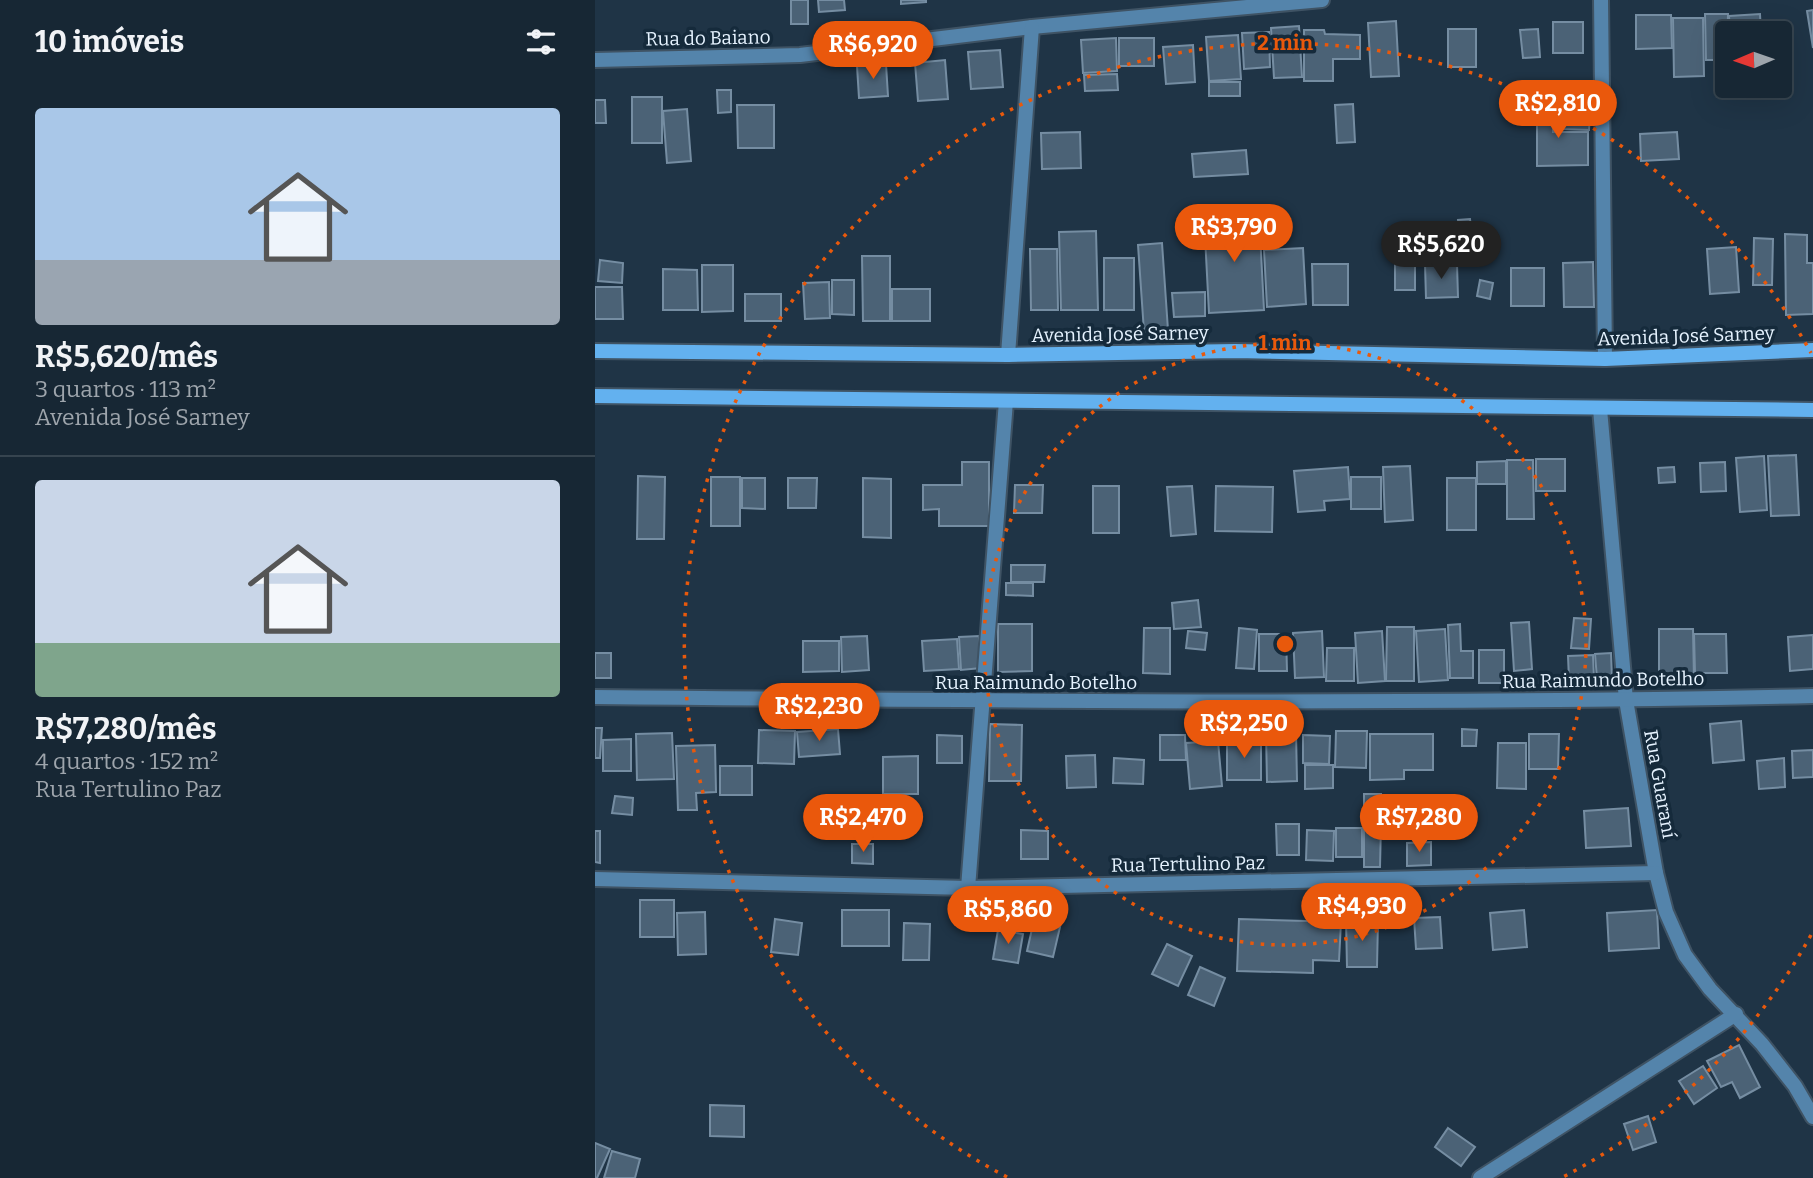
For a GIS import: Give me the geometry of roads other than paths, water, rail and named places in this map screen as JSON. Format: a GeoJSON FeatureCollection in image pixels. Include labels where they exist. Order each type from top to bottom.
{"type":"FeatureCollection","features":[{"type":"Feature","properties":{"kind":"main road","name":"Avenida José Sarney"},"geometry":{"type":"LineString","coordinates":[[595,351],[1009,355],[1235,351],[1605,359],[1813,350]]}},
{"type":"Feature","properties":{"kind":"main road"},"geometry":{"type":"LineString","coordinates":[[595,396],[1813,410]]}},
{"type":"Feature","properties":{"kind":"street","name":"Rua do Baiano"},"geometry":{"type":"LineString","coordinates":[[595,60],[800,55],[1032,27],[1286,1],[1322,0]]}},
{"type":"Feature","properties":{"kind":"street"},"geometry":{"type":"LineString","coordinates":[[1601,0],[1605,359]]}},
{"type":"Feature","properties":{"kind":"street"},"geometry":{"type":"LineString","coordinates":[[1009,355],[1032,27]]}},
{"type":"Feature","properties":{"kind":"street"},"geometry":{"type":"LineString","coordinates":[[968,888],[985,701],[1006,401]]}},
{"type":"Feature","properties":{"kind":"street","name":"Rua Guaraní"},"geometry":{"type":"LineString","coordinates":[[1600,409],[1626,701],[1656,873],[1666,912],[1685,955],[1710,989],[1736,1014],[1795,1086],[1813,1117]]}},
{"type":"Feature","properties":{"kind":"street","name":"Rua Raimundo Botelho"},"geometry":{"type":"LineString","coordinates":[[595,697],[985,701],[1626,701],[1813,696]]}},
{"type":"Feature","properties":{"kind":"street","name":"Rua Tertulino Paz"},"geometry":{"type":"LineString","coordinates":[[595,879],[968,888],[1656,873]]}},
{"type":"Feature","properties":{"kind":"street"},"geometry":{"type":"LineString","coordinates":[[1480,1178],[1736,1014]]}}]}
